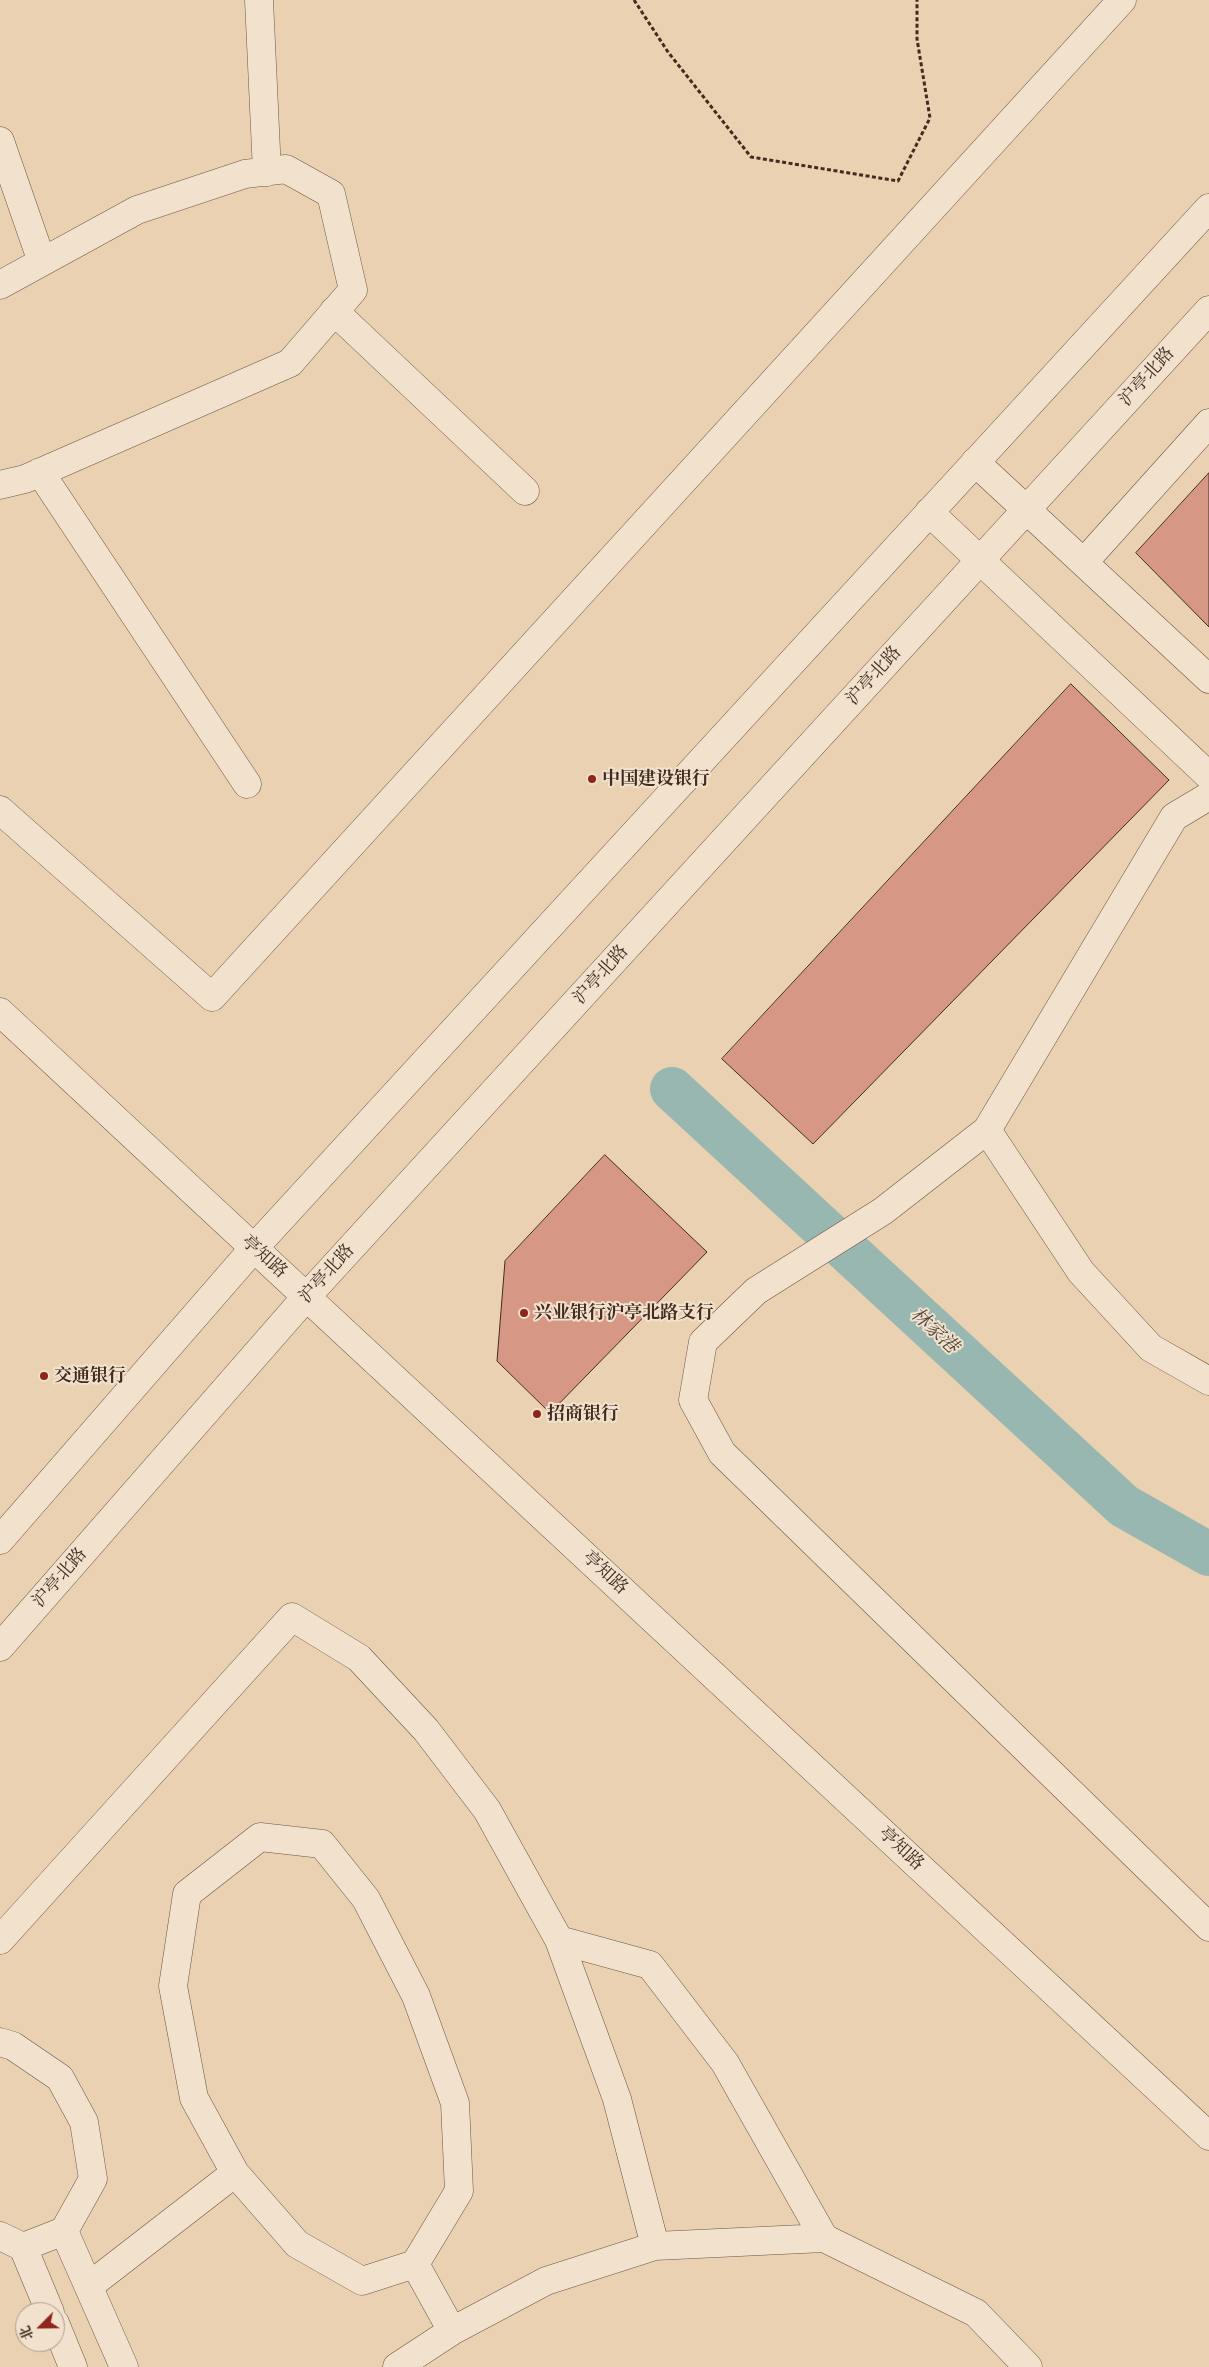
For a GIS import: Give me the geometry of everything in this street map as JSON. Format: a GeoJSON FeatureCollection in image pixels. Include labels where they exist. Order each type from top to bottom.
{"type":"FeatureCollection","features":[{"type":"Feature","properties":{"kind":"street"},"geometry":{"type":"LineString","coordinates":[[259,0],[267,172]]}},
{"type":"Feature","properties":{"kind":"street"},"geometry":{"type":"LineString","coordinates":[[0,810],[212,997],[1122,0]]}},
{"type":"Feature","properties":{"kind":"street"},"geometry":{"type":"LineString","coordinates":[[0,141],[42,262]]}},
{"type":"Feature","properties":{"kind":"street"},"geometry":{"type":"LineString","coordinates":[[0,285],[137,210],[246,174],[286,169],[331,194],[352,290],[290,363],[25,479],[0,485]]}},
{"type":"Feature","properties":{"kind":"street"},"geometry":{"type":"LineString","coordinates":[[0,1540],[254,1248],[1209,208]]}},
{"type":"Feature","properties":{"kind":"street","name":"沪亭北路"},"geometry":{"type":"LineString","coordinates":[[0,1647],[307,1296],[1209,310]]}},
{"type":"Feature","properties":{"kind":"street"},"geometry":{"type":"LineString","coordinates":[[334,311],[525,491]]}},
{"type":"Feature","properties":{"kind":"street"},"geometry":{"type":"LineString","coordinates":[[1093,552],[1209,423]]}},
{"type":"Feature","properties":{"kind":"street"},"geometry":{"type":"LineString","coordinates":[[975,462],[1209,680]]}},
{"type":"Feature","properties":{"kind":"street"},"geometry":{"type":"LineString","coordinates":[[40,472],[247,784]]}},
{"type":"Feature","properties":{"kind":"street"},"geometry":{"type":"LineString","coordinates":[[929,512],[1209,776]]}},
{"type":"Feature","properties":{"kind":"street"},"geometry":{"type":"LineString","coordinates":[[1209,796],[1174,817],[987,1130],[882,1211],[756,1291],[703,1342],[693,1400],[722,1453],[1209,1927]]}},
{"type":"Feature","properties":{"kind":"street","name":"亭知路"},"geometry":{"type":"LineString","coordinates":[[0,1012],[1209,2136]]}},
{"type":"Feature","properties":{"kind":"street"},"geometry":{"type":"LineString","coordinates":[[987,1130],[1081,1272],[1151,1348],[1209,1381]]}},
{"type":"Feature","properties":{"kind":"street"},"geometry":{"type":"LineString","coordinates":[[0,1940],[292,1617],[360,1658],[426,1730],[487,1810],[559,1940],[617,2099],[655,2246]]}},
{"type":"Feature","properties":{"kind":"street"},"geometry":{"type":"LineString","coordinates":[[260,1837],[322,1844],[366,1899],[416,1996],[455,2103],[459,2191],[415,2264],[362,2281],[297,2244],[235,2173],[194,2098],[173,1986],[187,1894],[260,1837]]}},
{"type":"Feature","properties":{"kind":"street"},"geometry":{"type":"LineString","coordinates":[[559,1940],[650,1965],[725,2063],[824,2238]]}},
{"type":"Feature","properties":{"kind":"street"},"geometry":{"type":"LineString","coordinates":[[0,2042],[14,2046],[60,2078],[84,2122],[93,2179],[64,2231],[12,2242],[45,2302]]}},
{"type":"Feature","properties":{"kind":"street"},"geometry":{"type":"LineString","coordinates":[[88,2286],[235,2173]]}},
{"type":"Feature","properties":{"kind":"street"},"geometry":{"type":"LineString","coordinates":[[64,2231],[124,2367]]}},
{"type":"Feature","properties":{"kind":"street"},"geometry":{"type":"LineString","coordinates":[[397,2367],[452,2331],[546,2281],[655,2246],[824,2238],[976,2312],[1028,2367]]}},
{"type":"Feature","properties":{"kind":"street"},"geometry":{"type":"LineString","coordinates":[[415,2264],[452,2331]]}},
{"type":"Feature","properties":{"kind":"street"},"geometry":{"type":"LineString","coordinates":[[65,2347],[73,2367]]}},
{"type":"Feature","properties":{"kind":"path"},"geometry":{"type":"LineString","coordinates":[[634,0],[668,52],[751,157],[898,181],[930,118],[917,39],[917,0]]}},
{"type":"Feature","properties":{"kind":"building"},"geometry":{"type":"Polygon","coordinates":[[[1209,473],[1209,627],[1136,553],[1209,473]]]}},
{"type":"Feature","properties":{"kind":"building"},"geometry":{"type":"Polygon","coordinates":[[[1071,684],[1169,780],[813,1144],[722,1059],[1071,684]]]}},
{"type":"Feature","properties":{"kind":"building"},"geometry":{"type":"Polygon","coordinates":[[[605,1155],[707,1252],[550,1413],[497,1361],[505,1261],[605,1155]]]}},
{"type":"Feature","properties":{"kind":"waterway","name":"林家港"},"geometry":{"type":"LineString","coordinates":[[672,1089],[1124,1506],[1209,1554]]}},
{"type":"Feature","properties":{"kind":"place","name":"中国建设银行"},"geometry":{"type":"Point","coordinates":[592,779]}},
{"type":"Feature","properties":{"kind":"place","name":"兴业银行沪亭北路支行"},"geometry":{"type":"Point","coordinates":[524,1313]}},
{"type":"Feature","properties":{"kind":"place","name":"交通银行"},"geometry":{"type":"Point","coordinates":[44,1376]}},
{"type":"Feature","properties":{"kind":"place","name":"招商银行"},"geometry":{"type":"Point","coordinates":[537,1414]}}]}
